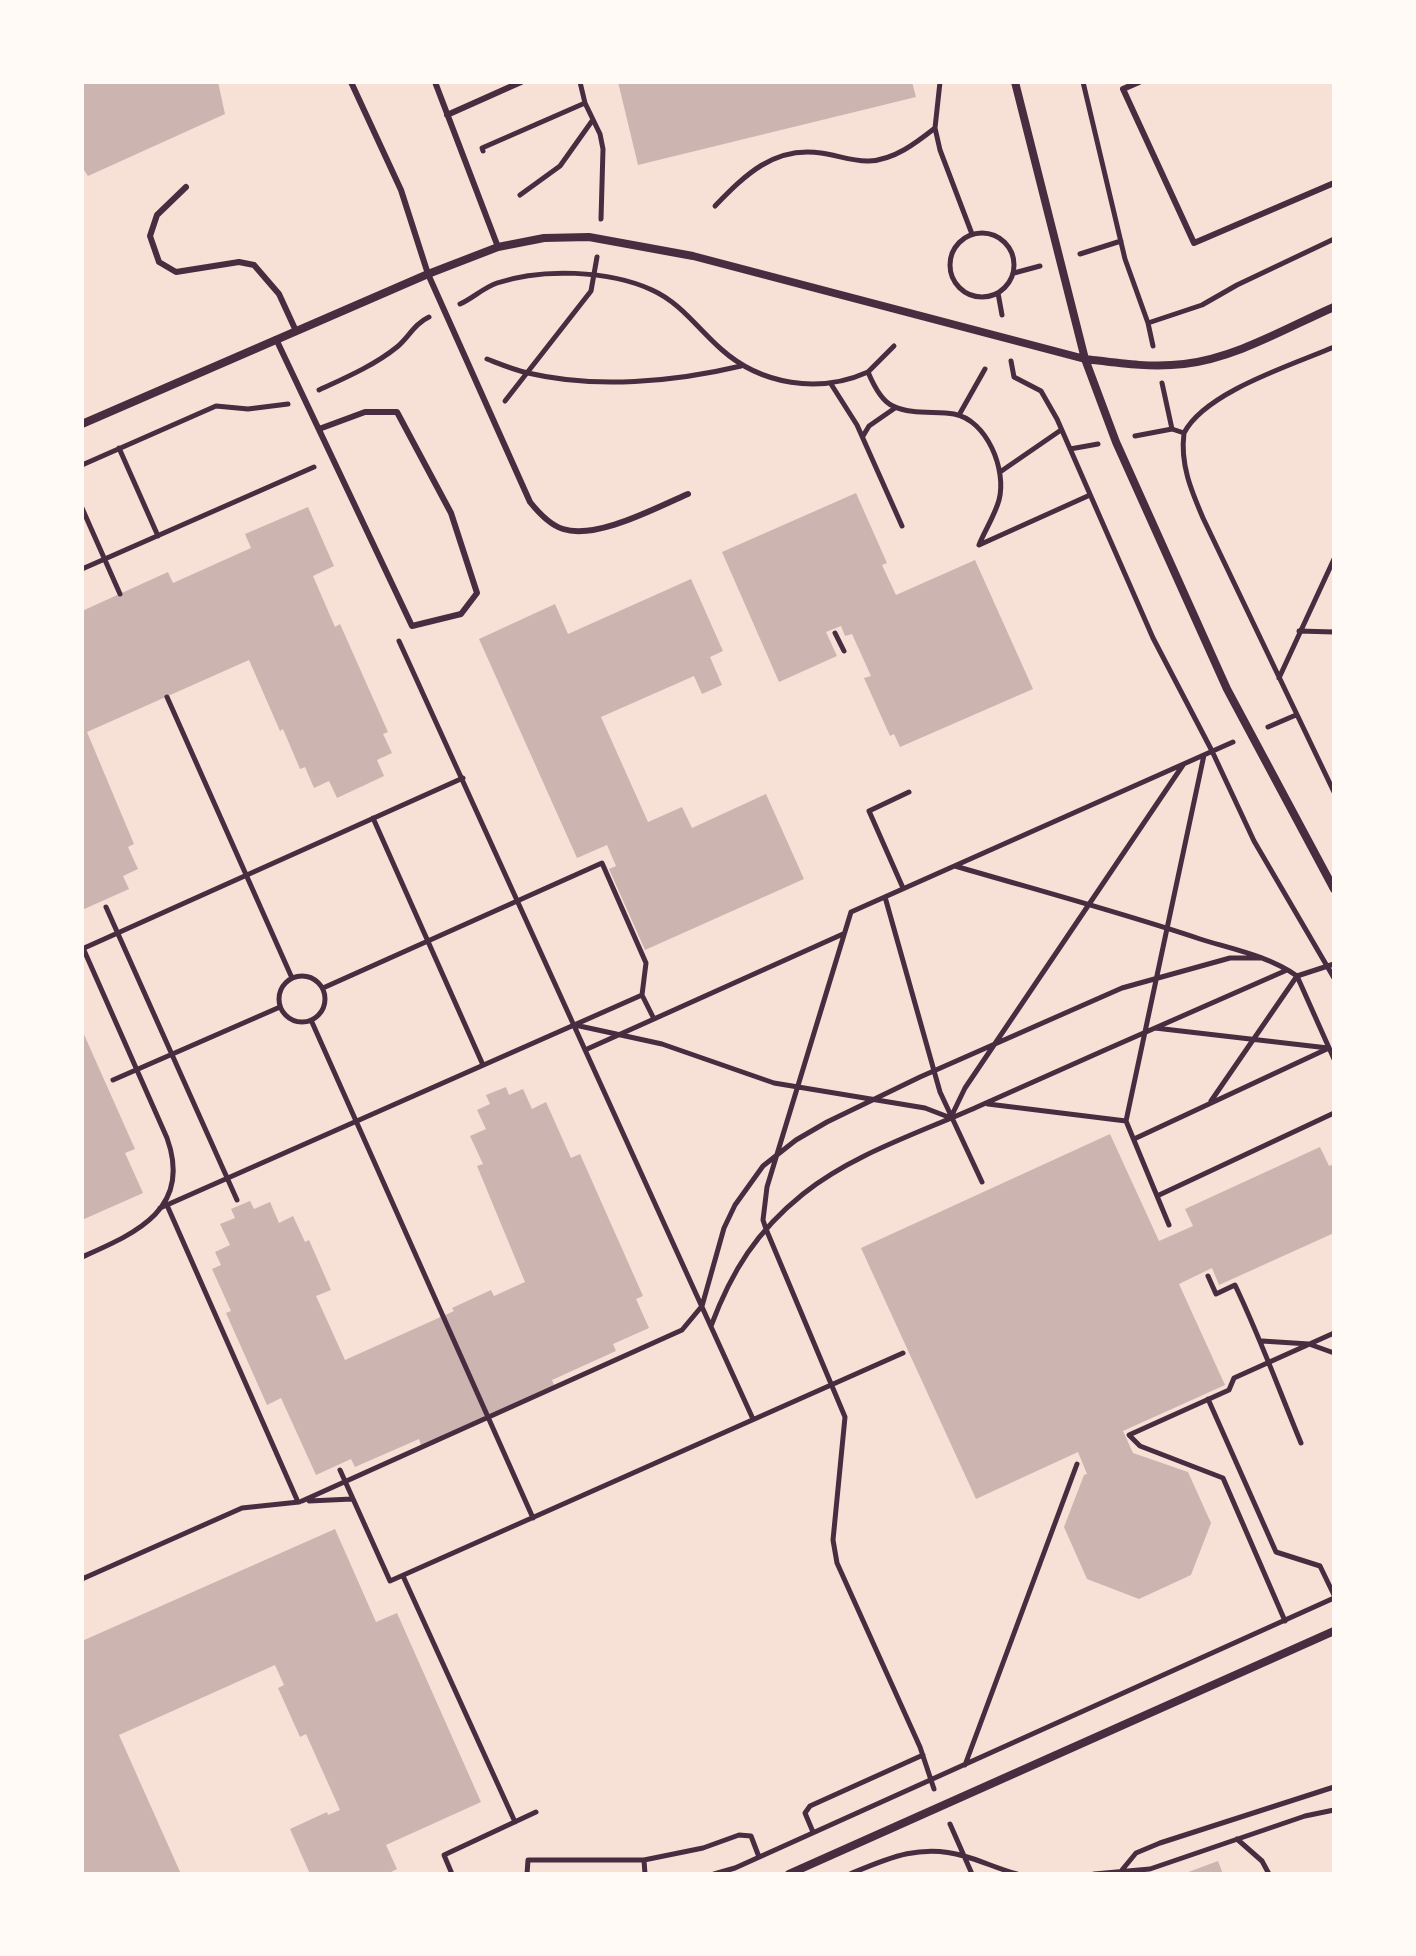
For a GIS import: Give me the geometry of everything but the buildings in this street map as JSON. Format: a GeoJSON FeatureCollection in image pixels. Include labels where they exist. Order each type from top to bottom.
{"type":"FeatureCollection","features":[{"type":"Feature","properties":{"kind":"street"},"geometry":{"type":"LineString","coordinates":[[1015,82],[1085,359],[1116,440],[1220,674],[1334,889]]}},
{"type":"Feature","properties":{"kind":"street"},"geometry":{"type":"LineString","coordinates":[[82,424],[428,274],[498,247],[544,238],[589,237],[642,245],[792,280],[1085,359],[1143,366],[1186,364],[1237,350],[1334,307]]}},
{"type":"Feature","properties":{"kind":"street"},"geometry":{"type":"LineString","coordinates":[[789,1874],[1334,1631]]}},
{"type":"Feature","properties":{"kind":"lane"},"geometry":{"type":"LineString","coordinates":[[351,82],[392,167],[428,274],[530,502],[541,515],[562,529],[585,531],[622,521],[688,494]]}},
{"type":"Feature","properties":{"kind":"lane"},"geometry":{"type":"LineString","coordinates":[[435,82],[498,247]]}},
{"type":"Feature","properties":{"kind":"lane"},"geometry":{"type":"LineString","coordinates":[[447,115],[521,82]]}},
{"type":"Feature","properties":{"kind":"lane"},"geometry":{"type":"LineString","coordinates":[[1139,82],[1123,89],[1194,243],[1334,183]]}},
{"type":"Feature","properties":{"kind":"lane"},"geometry":{"type":"LineString","coordinates":[[186,187],[157,215],[150,236],[159,262],[176,272],[239,262],[254,265],[279,294],[296,331]]}},
{"type":"Feature","properties":{"kind":"lane"},"geometry":{"type":"LineString","coordinates":[[276,339],[412,626],[461,614],[477,593],[451,513],[397,412],[365,412],[319,429]]}},
{"type":"Feature","properties":{"kind":"path"},"geometry":{"type":"LineString","coordinates":[[940,82],[935,128],[940,150],[972,234]]}},
{"type":"Feature","properties":{"kind":"path"},"geometry":{"type":"LineString","coordinates":[[1083,82],[1125,259],[1148,323],[1172,429]]}},
{"type":"Feature","properties":{"kind":"path"},"geometry":{"type":"LineString","coordinates":[[487,159],[482,148],[585,103]]}},
{"type":"Feature","properties":{"kind":"path"},"geometry":{"type":"LineString","coordinates":[[520,195],[560,166],[592,121]]}},
{"type":"Feature","properties":{"kind":"path"},"geometry":{"type":"LineString","coordinates":[[715,206],[752,169],[774,159],[807,151],[869,161],[902,152],[935,128]]}},
{"type":"Feature","properties":{"kind":"path"},"geometry":{"type":"LineString","coordinates":[[987,233],[1000,237],[1010,247],[1014,273],[998,293],[977,297],[966,293],[951,274],[949,260],[954,248],[972,234],[987,233]]}},
{"type":"Feature","properties":{"kind":"path"},"geometry":{"type":"LineString","coordinates":[[1148,323],[1202,305],[1334,239]]}},
{"type":"Feature","properties":{"kind":"path"},"geometry":{"type":"LineString","coordinates":[[998,293],[1014,377],[1041,391],[1070,449],[1153,638],[1212,751],[1254,841],[1334,978]]}},
{"type":"Feature","properties":{"kind":"path"},"geometry":{"type":"LineString","coordinates":[[821,385],[868,372],[894,346]]}},
{"type":"Feature","properties":{"kind":"path"},"geometry":{"type":"LineString","coordinates":[[1334,347],[1225,395],[1205,407],[1184,433],[1183,458],[1189,485],[1334,792]]}},
{"type":"Feature","properties":{"kind":"path"},"geometry":{"type":"LineString","coordinates":[[463,351],[528,373],[580,380],[667,378],[708,374],[742,365]]}},
{"type":"Feature","properties":{"kind":"path"},"geometry":{"type":"LineString","coordinates":[[959,415],[985,369]]}},
{"type":"Feature","properties":{"kind":"path"},"geometry":{"type":"LineString","coordinates":[[868,372],[885,402],[895,408],[959,415],[975,426],[988,441],[1000,472],[999,501],[979,545],[1090,495]]}},
{"type":"Feature","properties":{"kind":"path"},"geometry":{"type":"LineString","coordinates":[[831,384],[840,394],[862,437],[902,526]]}},
{"type":"Feature","properties":{"kind":"path"},"geometry":{"type":"LineString","coordinates":[[291,403],[296,416]]}},
{"type":"Feature","properties":{"kind":"path"},"geometry":{"type":"LineString","coordinates":[[862,437],[869,426],[895,408]]}},
{"type":"Feature","properties":{"kind":"path"},"geometry":{"type":"LineString","coordinates":[[1070,449],[1172,429],[1184,433]]}},
{"type":"Feature","properties":{"kind":"path"},"geometry":{"type":"LineString","coordinates":[[1000,472],[1061,430]]}},
{"type":"Feature","properties":{"kind":"path"},"geometry":{"type":"LineString","coordinates":[[119,448],[158,536]]}},
{"type":"Feature","properties":{"kind":"path"},"geometry":{"type":"LineString","coordinates":[[82,569],[319,465]]}},
{"type":"Feature","properties":{"kind":"path"},"geometry":{"type":"LineString","coordinates":[[82,508],[120,594]]}},
{"type":"Feature","properties":{"kind":"path"},"geometry":{"type":"LineString","coordinates":[[1278,678],[1334,559]]}},
{"type":"Feature","properties":{"kind":"path"},"geometry":{"type":"LineString","coordinates":[[1299,631],[1334,632]]}},
{"type":"Feature","properties":{"kind":"path"},"geometry":{"type":"LineString","coordinates":[[835,633],[844,651]]}},
{"type":"Feature","properties":{"kind":"path"},"geometry":{"type":"LineString","coordinates":[[398,639],[753,1419]]}},
{"type":"Feature","properties":{"kind":"path"},"geometry":{"type":"LineString","coordinates":[[167,697],[292,978]]}},
{"type":"Feature","properties":{"kind":"path"},"geometry":{"type":"LineString","coordinates":[[972,1874],[930,1780],[923,1755],[837,1563],[833,1540],[845,1417],[766,1229],[764,1205],[777,1154],[851,912],[1296,715]]}},
{"type":"Feature","properties":{"kind":"path"},"geometry":{"type":"LineString","coordinates":[[1169,1225],[1126,1121],[1204,754]]}},
{"type":"Feature","properties":{"kind":"path"},"geometry":{"type":"LineString","coordinates":[[951,1118],[965,1088],[1184,763]]}},
{"type":"Feature","properties":{"kind":"path"},"geometry":{"type":"LineString","coordinates":[[82,1257],[135,1233],[151,1220],[164,1204],[172,1171],[169,1144],[83,948],[463,778]]}},
{"type":"Feature","properties":{"kind":"path"},"geometry":{"type":"LineString","coordinates":[[903,888],[869,811],[909,792]]}},
{"type":"Feature","properties":{"kind":"path"},"geometry":{"type":"LineString","coordinates":[[373,818],[483,1065]]}},
{"type":"Feature","properties":{"kind":"path"},"geometry":{"type":"LineString","coordinates":[[323,988],[602,863],[646,963],[642,995],[654,1019]]}},
{"type":"Feature","properties":{"kind":"path"},"geometry":{"type":"LineString","coordinates":[[954,866],[1167,928],[1262,958],[1287,970],[1297,976],[1334,1059]]}},
{"type":"Feature","properties":{"kind":"path"},"geometry":{"type":"LineString","coordinates":[[885,897],[934,1072],[951,1118],[982,1182]]}},
{"type":"Feature","properties":{"kind":"path"},"geometry":{"type":"LineString","coordinates":[[106,907],[237,1200]]}},
{"type":"Feature","properties":{"kind":"path"},"geometry":{"type":"LineString","coordinates":[[585,1050],[844,934]]}},
{"type":"Feature","properties":{"kind":"path"},"geometry":{"type":"LineString","coordinates":[[300,1502],[682,1330],[702,1306],[724,1228],[749,1182],[777,1154],[827,1122],[1122,988],[1230,958],[1262,958]]}},
{"type":"Feature","properties":{"kind":"path"},"geometry":{"type":"LineString","coordinates":[[1209,1104],[1297,976],[1334,964]]}},
{"type":"Feature","properties":{"kind":"path"},"geometry":{"type":"LineString","coordinates":[[711,1326],[736,1267],[751,1244],[804,1193],[830,1175],[863,1157],[1287,970]]}},
{"type":"Feature","properties":{"kind":"path"},"geometry":{"type":"LineString","coordinates":[[309,977],[323,988],[324,1006],[320,1014],[311,1020],[292,1020],[280,1007],[280,991],[292,978],[309,977]]}},
{"type":"Feature","properties":{"kind":"path"},"geometry":{"type":"LineString","coordinates":[[164,1204],[642,995]]}},
{"type":"Feature","properties":{"kind":"path"},"geometry":{"type":"LineString","coordinates":[[113,1080],[280,1007]]}},
{"type":"Feature","properties":{"kind":"path"},"geometry":{"type":"LineString","coordinates":[[311,1020],[533,1518]]}},
{"type":"Feature","properties":{"kind":"path"},"geometry":{"type":"LineString","coordinates":[[574,1024],[662,1044],[752,1077],[925,1108],[951,1118]]}},
{"type":"Feature","properties":{"kind":"path"},"geometry":{"type":"LineString","coordinates":[[1155,1028],[1329,1048]]}},
{"type":"Feature","properties":{"kind":"path"},"geometry":{"type":"LineString","coordinates":[[1134,1140],[1329,1048]]}},
{"type":"Feature","properties":{"kind":"path"},"geometry":{"type":"LineString","coordinates":[[985,1103],[1126,1121]]}},
{"type":"Feature","properties":{"kind":"path"},"geometry":{"type":"LineString","coordinates":[[1157,1196],[1334,1113]]}},
{"type":"Feature","properties":{"kind":"path"},"geometry":{"type":"LineString","coordinates":[[164,1204],[300,1502]]}},
{"type":"Feature","properties":{"kind":"path"},"geometry":{"type":"LineString","coordinates":[[1208,1276],[1216,1294],[1235,1285],[1262,1341],[1301,1443]]}},
{"type":"Feature","properties":{"kind":"path"},"geometry":{"type":"LineString","coordinates":[[1285,1621],[1223,1478],[1140,1446],[1129,1435],[1229,1390],[1234,1378],[1334,1333]]}},
{"type":"Feature","properties":{"kind":"path"},"geometry":{"type":"LineString","coordinates":[[1262,1341],[1309,1344],[1334,1353]]}},
{"type":"Feature","properties":{"kind":"path"},"geometry":{"type":"LineString","coordinates":[[340,1470],[390,1581],[903,1353]]}},
{"type":"Feature","properties":{"kind":"path"},"geometry":{"type":"LineString","coordinates":[[714,1874],[965,1765],[1334,1597],[1320,1566],[1276,1552],[1208,1399]]}},
{"type":"Feature","properties":{"kind":"path"},"geometry":{"type":"LineString","coordinates":[[965,1765],[1077,1464]]}},
{"type":"Feature","properties":{"kind":"path"},"geometry":{"type":"LineString","coordinates":[[82,1579],[242,1508],[352,1499]]}},
{"type":"Feature","properties":{"kind":"path"},"geometry":{"type":"LineString","coordinates":[[403,1576],[515,1822]]}},
{"type":"Feature","properties":{"kind":"path"},"geometry":{"type":"LineString","coordinates":[[813,1832],[805,1813],[810,1806],[923,1755]]}},
{"type":"Feature","properties":{"kind":"path"},"geometry":{"type":"LineString","coordinates":[[1121,1872],[1136,1853],[1160,1843],[1334,1787]]}},
{"type":"Feature","properties":{"kind":"path"},"geometry":{"type":"LineString","coordinates":[[1139,1874],[1237,1838],[1334,1810]]}},
{"type":"Feature","properties":{"kind":"path"},"geometry":{"type":"LineString","coordinates":[[452,1874],[444,1855],[536,1812]]}},
{"type":"Feature","properties":{"kind":"path"},"geometry":{"type":"LineString","coordinates":[[527,1874],[528,1860],[644,1860],[703,1848],[739,1835],[751,1836],[759,1857]]}},
{"type":"Feature","properties":{"kind":"path"},"geometry":{"type":"LineString","coordinates":[[1237,1838],[1262,1861],[1269,1874]]}},
{"type":"Feature","properties":{"kind":"path"},"geometry":{"type":"LineString","coordinates":[[850,1874],[896,1854],[935,1850],[1017,1874]]}},
{"type":"Feature","properties":{"kind":"path"},"geometry":{"type":"LineString","coordinates":[[644,1860],[645,1874]]}},
{"type":"Feature","properties":{"kind":"path"},"geometry":{"type":"LineString","coordinates":[[1094,1874],[1150,1869]]}}]}
